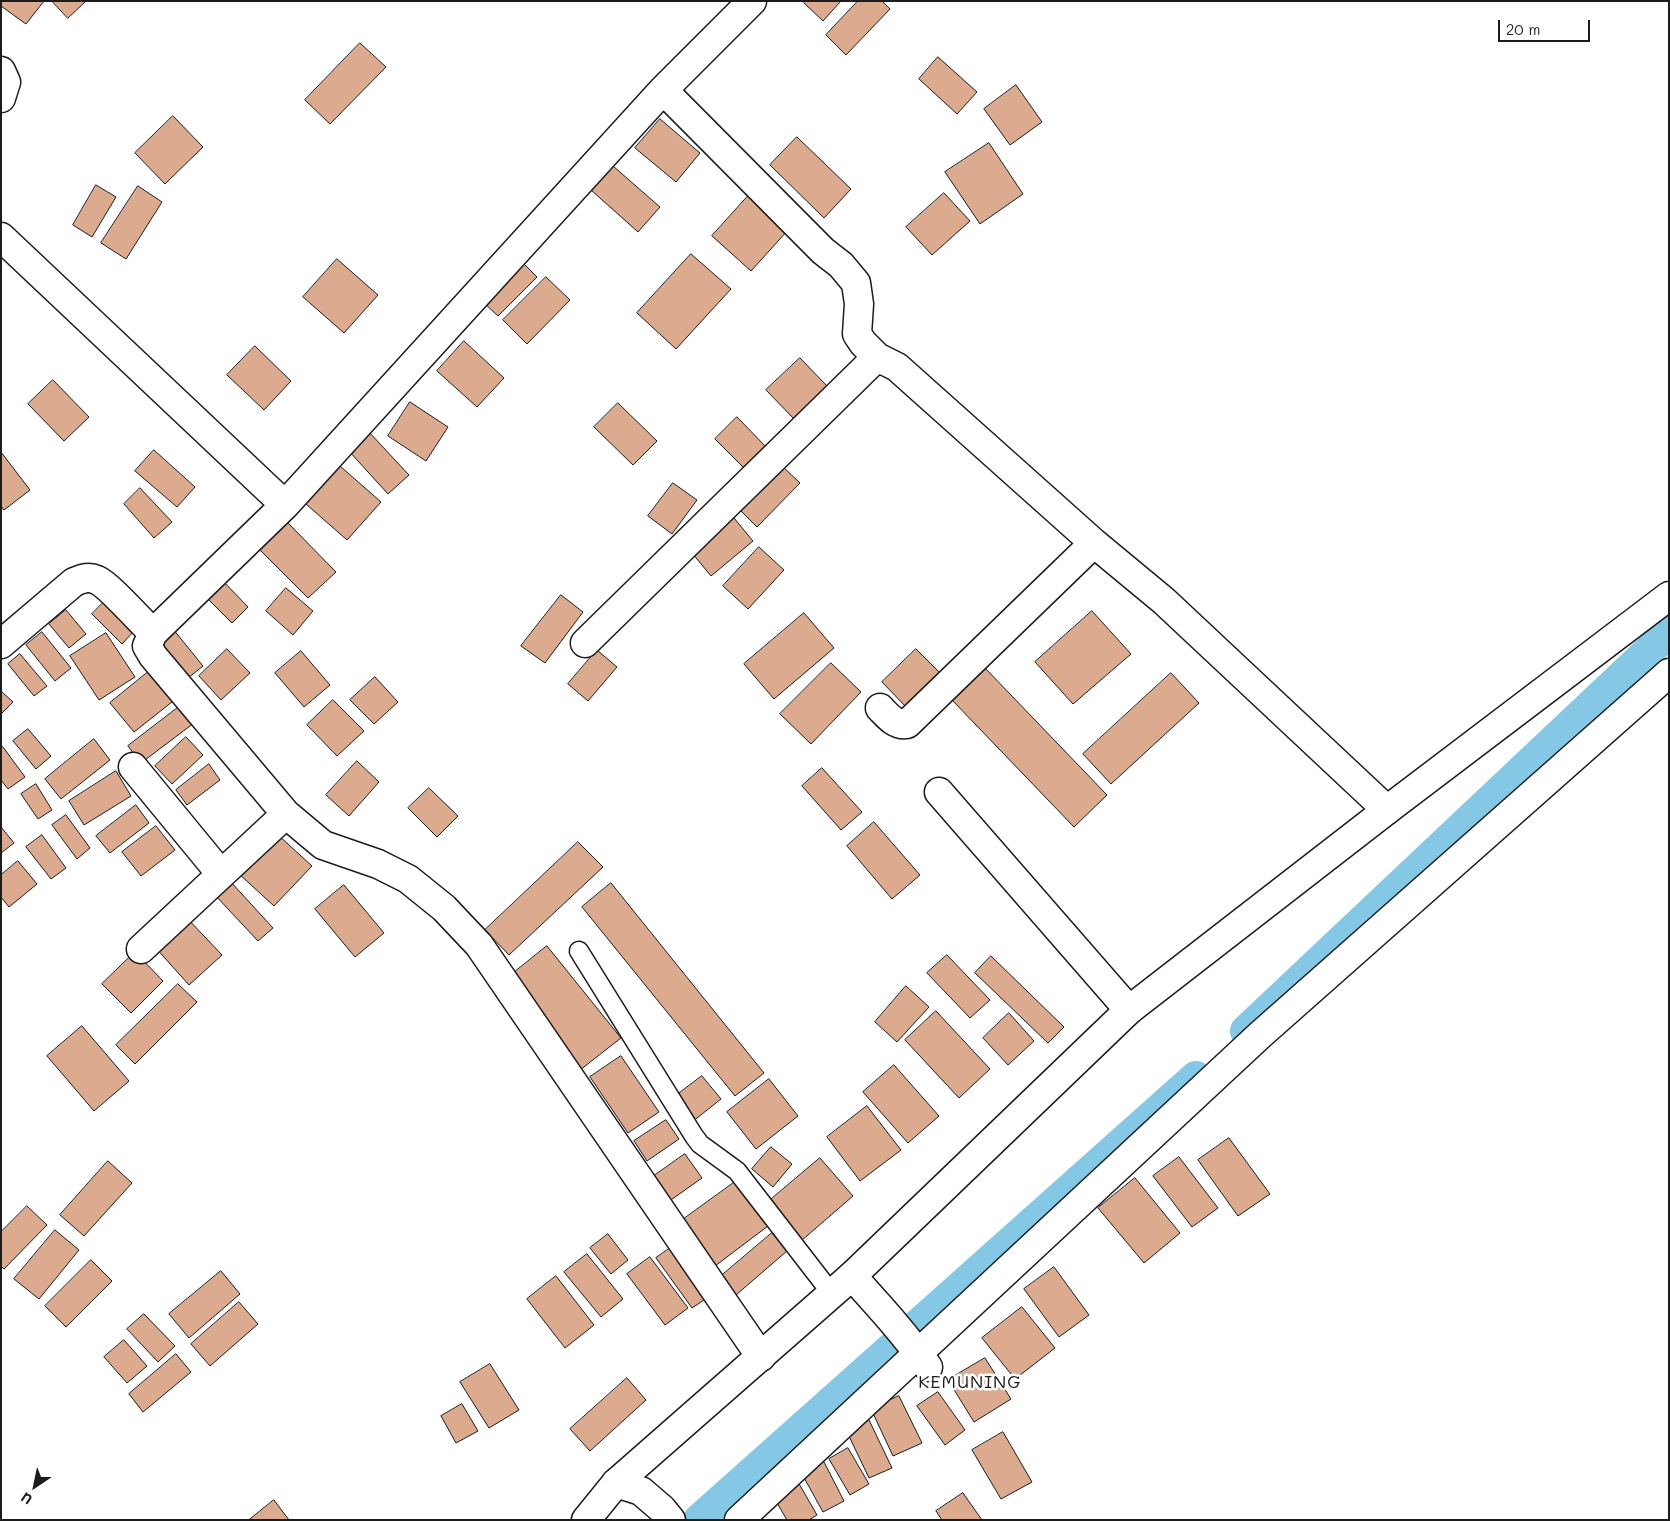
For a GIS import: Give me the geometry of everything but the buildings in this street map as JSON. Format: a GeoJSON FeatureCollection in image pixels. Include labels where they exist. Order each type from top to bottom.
{"type":"FeatureCollection","features":[{"type":"Feature","properties":{"kind":"street"},"geometry":{"type":"LineString","coordinates":[[752,1],[663,90],[285,505],[153,634],[147,646],[153,656],[286,814],[323,845],[378,864],[408,879],[444,908],[479,945],[760,1357]]}},
{"type":"Feature","properties":{"kind":"street"},"geometry":{"type":"LineString","coordinates":[[1,71],[6,82],[1,98]]}},
{"type":"Feature","properties":{"kind":"street"},"geometry":{"type":"LineString","coordinates":[[663,90],[822,251],[841,265],[856,283],[859,304],[857,334],[877,357],[897,366],[1094,543],[1164,601],[1387,810]]}},
{"type":"Feature","properties":{"kind":"street"},"geometry":{"type":"LineString","coordinates":[[1,237],[285,505]]}},
{"type":"Feature","properties":{"kind":"street"},"geometry":{"type":"LineString","coordinates":[[585,643],[877,357]]}},
{"type":"Feature","properties":{"kind":"street"},"geometry":{"type":"LineString","coordinates":[[880,708],[895,722],[901,725],[907,724],[1094,543]]}},
{"type":"Feature","properties":{"kind":"street"},"geometry":{"type":"LineString","coordinates":[[1,644],[74,582],[86,577],[97,580],[106,587],[153,634]]}},
{"type":"Feature","properties":{"kind":"street"},"geometry":{"type":"LineString","coordinates":[[586,1520],[628,1487],[760,1357],[842,1285],[1129,1010],[1387,810],[1669,596]]}},
{"type":"Feature","properties":{"kind":"street"},"geometry":{"type":"LineString","coordinates":[[739,1520],[1260,1034],[1669,673]]}},
{"type":"Feature","properties":{"kind":"street"},"geometry":{"type":"LineString","coordinates":[[133,767],[221,874]]}},
{"type":"Feature","properties":{"kind":"street"},"geometry":{"type":"LineString","coordinates":[[939,792],[1129,1010]]}},
{"type":"Feature","properties":{"kind":"street"},"geometry":{"type":"LineString","coordinates":[[141,949],[286,814]]}},
{"type":"Feature","properties":{"kind":"street"},"geometry":{"type":"LineString","coordinates":[[842,1285],[888,1315],[919,1354]]}},
{"type":"Feature","properties":{"kind":"street"},"geometry":{"type":"LineString","coordinates":[[628,1487],[666,1514]]}},
{"type":"Feature","properties":{"kind":"lane"},"geometry":{"type":"LineString","coordinates":[[579,951],[700,1144],[737,1171],[842,1285]]}},
{"type":"Feature","properties":{"kind":"waterway"},"geometry":{"type":"LineString","coordinates":[[1246,1031],[1669,632]]}},
{"type":"Feature","properties":{"kind":"waterway"},"geometry":{"type":"LineString","coordinates":[[699,1520],[1196,1077]]}},
{"type":"Feature","properties":{"kind":"district","name":"KEMUNING"},"geometry":{"type":"Point","coordinates":[970,1382]}}]}
